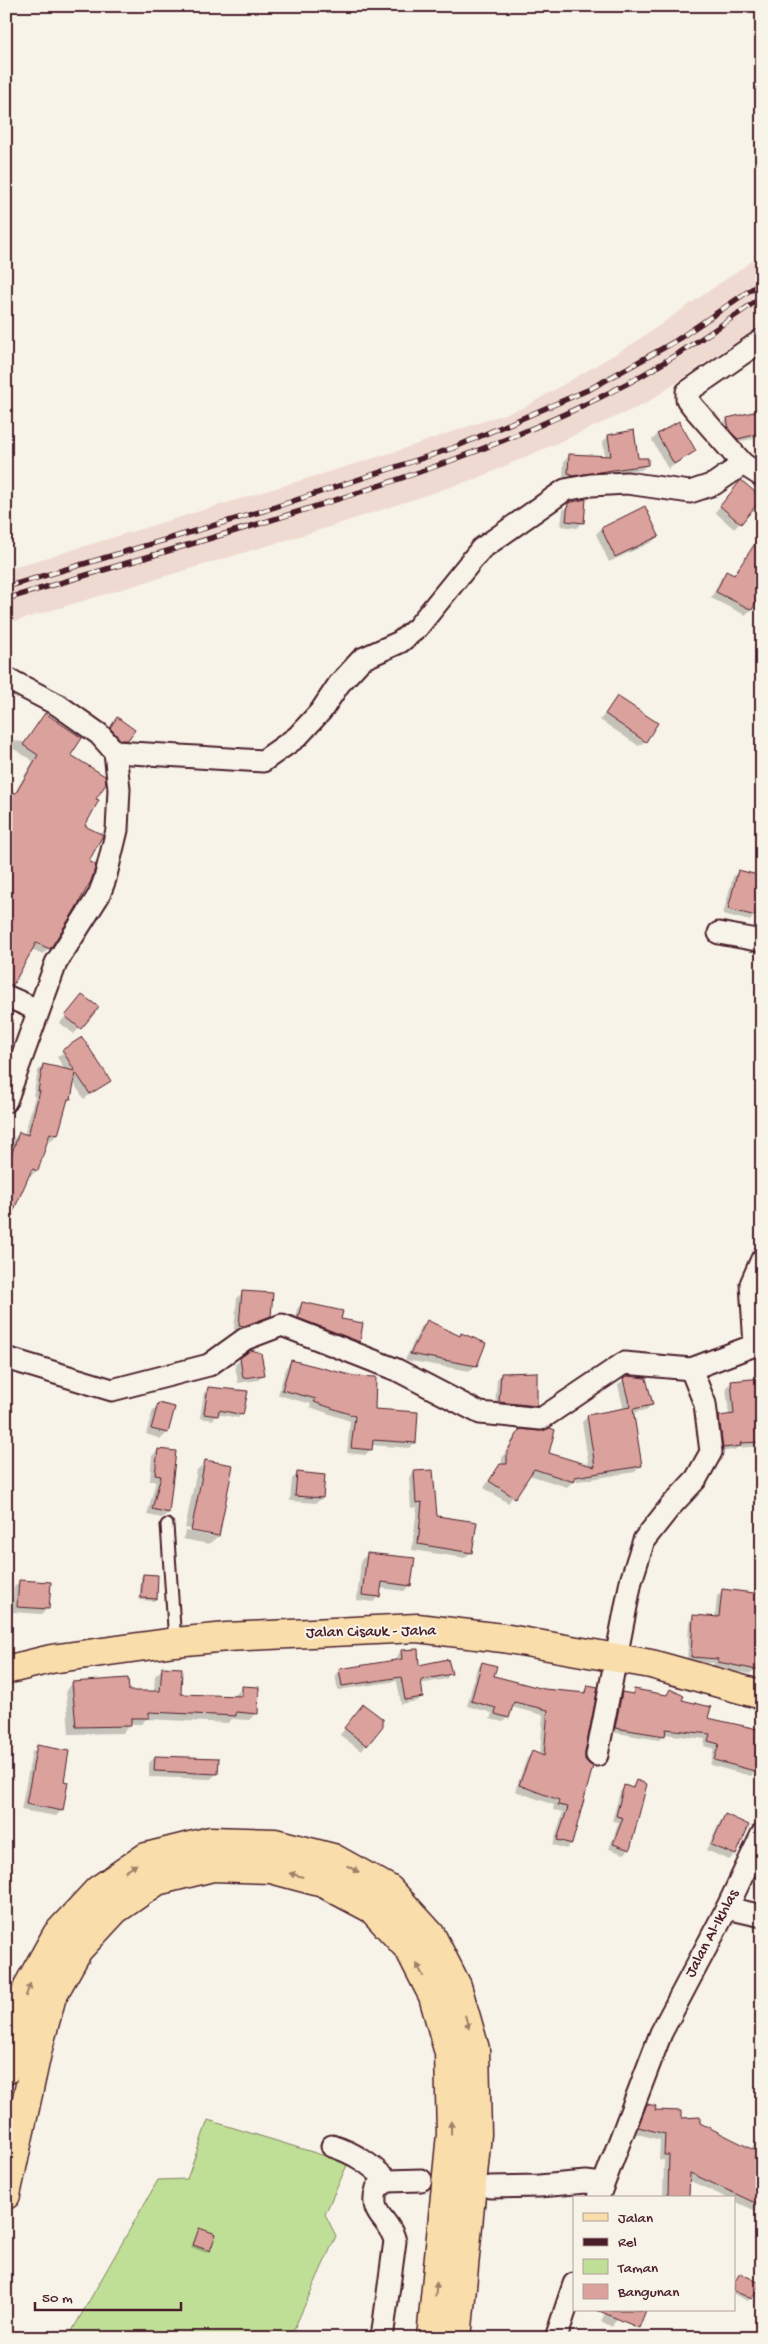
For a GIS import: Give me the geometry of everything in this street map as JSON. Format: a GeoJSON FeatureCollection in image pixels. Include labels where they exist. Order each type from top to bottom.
{"type":"FeatureCollection","features":[{"type":"Feature","properties":{"kind":"main road","name":"Jalan Cisauk - Jaha"},"geometry":{"type":"LineString","coordinates":[[6,1670],[51,1658],[175,1642],[228,1637],[417,1628],[503,1638],[651,1664],[762,1695]]}},
{"type":"Feature","properties":{"kind":"main road"},"geometry":{"type":"LineString","coordinates":[[6,2070],[28,1986],[57,1934],[98,1890],[146,1857],[210,1841],[275,1843],[333,1858],[389,1889],[431,1934],[457,1986],[475,2049],[477,2134],[457,2338]]}},
{"type":"Feature","properties":{"kind":"main road"},"geometry":{"type":"LineString","coordinates":[[6,2195],[38,2048],[52,1996],[78,1950],[115,1910],[157,1881],[212,1867],[271,1869],[324,1882],[372,1909],[409,1949],[433,1996],[449,2053],[451,2134],[431,2338]]}},
{"type":"Feature","properties":{"kind":"street"},"geometry":{"type":"LineString","coordinates":[[762,340],[687,392],[687,399],[743,464],[762,476]]}},
{"type":"Feature","properties":{"kind":"street"},"geometry":{"type":"LineString","coordinates":[[115,752],[263,761],[297,737],[321,712],[340,684],[362,659],[400,642],[417,628],[481,550],[566,490],[591,485],[627,483],[690,492],[714,484],[743,464]]}},
{"type":"Feature","properties":{"kind":"street"},"geometry":{"type":"LineString","coordinates":[[6,678],[58,705],[99,734],[115,752],[119,788],[117,830],[105,879],[99,895],[56,963],[6,1101]]}},
{"type":"Feature","properties":{"kind":"street"},"geometry":{"type":"LineString","coordinates":[[719,933],[762,941]]}},
{"type":"Feature","properties":{"kind":"street"},"geometry":{"type":"LineString","coordinates":[[6,996],[38,1010]]}},
{"type":"Feature","properties":{"kind":"street"},"geometry":{"type":"LineString","coordinates":[[6,1358],[112,1390],[209,1365],[245,1339],[282,1325],[397,1370],[480,1413],[540,1419],[624,1363],[691,1369],[755,1345],[751,1284],[762,1259]]}},
{"type":"Feature","properties":{"kind":"street"},"geometry":{"type":"LineString","coordinates":[[597,1755],[630,1581],[644,1540],[670,1507],[696,1479],[711,1452],[705,1404],[691,1369]]}},
{"type":"Feature","properties":{"kind":"street","name":"Jalan Al-Ikhlas"},"geometry":{"type":"LineString","coordinates":[[600,2191],[661,2033],[727,1908],[762,1834]]}},
{"type":"Feature","properties":{"kind":"street"},"geometry":{"type":"LineString","coordinates":[[727,1908],[762,1916]]}},
{"type":"Feature","properties":{"kind":"street"},"geometry":{"type":"LineString","coordinates":[[332,2146],[350,2152],[371,2166],[388,2181]]}},
{"type":"Feature","properties":{"kind":"street"},"geometry":{"type":"LineString","coordinates":[[382,2338],[395,2242],[392,2228],[377,2213],[373,2199],[377,2188],[388,2181],[422,2180]]}},
{"type":"Feature","properties":{"kind":"street"},"geometry":{"type":"LineString","coordinates":[[490,2187],[539,2186],[586,2182],[600,2191]]}},
{"type":"Feature","properties":{"kind":"street"},"geometry":{"type":"LineString","coordinates":[[556,2338],[573,2287]]}},
{"type":"Feature","properties":{"kind":"lane"},"geometry":{"type":"LineString","coordinates":[[167,1525],[175,1642]]}},
{"type":"Feature","properties":{"kind":"shaded area"},"geometry":{"type":"Polygon","coordinates":[[[762,254],[762,325],[645,404],[478,478],[323,529],[6,624],[6,570],[394,452],[525,407],[634,343],[762,254]]]}},
{"type":"Feature","properties":{"kind":"green space"},"geometry":{"type":"Polygon","coordinates":[[[208,2120],[348,2163],[325,2214],[336,2236],[290,2338],[68,2338],[158,2180],[187,2179],[208,2120]]]}},
{"type":"Feature","properties":{"kind":"building"},"geometry":{"type":"Polygon","coordinates":[[[762,410],[762,433],[738,439],[729,430],[727,418],[762,410]]]}},
{"type":"Feature","properties":{"kind":"building"},"geometry":{"type":"Polygon","coordinates":[[[679,421],[696,451],[674,464],[657,434],[679,421]]]}},
{"type":"Feature","properties":{"kind":"building"},"geometry":{"type":"Polygon","coordinates":[[[634,430],[638,458],[648,458],[648,465],[571,476],[572,474],[568,473],[569,454],[611,456],[608,435],[634,430]]]}},
{"type":"Feature","properties":{"kind":"building"},"geometry":{"type":"Polygon","coordinates":[[[741,480],[762,498],[741,524],[720,506],[741,480]]]}},
{"type":"Feature","properties":{"kind":"building"},"geometry":{"type":"Polygon","coordinates":[[[586,499],[584,523],[566,521],[568,503],[586,499]]]}},
{"type":"Feature","properties":{"kind":"building"},"geometry":{"type":"Polygon","coordinates":[[[645,506],[659,536],[615,557],[601,528],[645,506]]]}},
{"type":"Feature","properties":{"kind":"building"},"geometry":{"type":"Polygon","coordinates":[[[762,533],[762,590],[752,610],[716,592],[726,571],[734,575],[762,533]]]}},
{"type":"Feature","properties":{"kind":"building"},"geometry":{"type":"Polygon","coordinates":[[[617,696],[658,723],[646,742],[605,714],[617,696]]]}},
{"type":"Feature","properties":{"kind":"building"},"geometry":{"type":"Polygon","coordinates":[[[45,713],[82,738],[71,755],[105,776],[106,784],[96,799],[99,800],[85,826],[103,835],[89,861],[96,865],[91,881],[73,913],[50,949],[36,943],[13,985],[6,984],[6,791],[16,793],[38,755],[23,745],[45,713]]]}},
{"type":"Feature","properties":{"kind":"building"},"geometry":{"type":"Polygon","coordinates":[[[117,717],[135,730],[128,740],[121,740],[110,728],[117,717]]]}},
{"type":"Feature","properties":{"kind":"building"},"geometry":{"type":"Polygon","coordinates":[[[738,870],[762,876],[762,894],[756,916],[728,909],[738,870]]]}},
{"type":"Feature","properties":{"kind":"building"},"geometry":{"type":"Polygon","coordinates":[[[82,995],[99,1007],[81,1029],[65,1016],[82,995]]]}},
{"type":"Feature","properties":{"kind":"building"},"geometry":{"type":"Polygon","coordinates":[[[82,1037],[111,1081],[90,1094],[76,1073],[71,1099],[68,1099],[58,1135],[50,1133],[38,1171],[32,1169],[6,1228],[6,1171],[19,1132],[28,1135],[40,1091],[38,1091],[43,1064],[75,1071],[62,1050],[82,1037]]]}},
{"type":"Feature","properties":{"kind":"building"},"geometry":{"type":"Polygon","coordinates":[[[242,1291],[273,1293],[271,1316],[244,1326],[239,1325],[242,1291]]]}},
{"type":"Feature","properties":{"kind":"building"},"geometry":{"type":"Polygon","coordinates":[[[302,1302],[343,1311],[341,1319],[363,1323],[360,1342],[298,1318],[302,1302]]]}},
{"type":"Feature","properties":{"kind":"building"},"geometry":{"type":"Polygon","coordinates":[[[427,1320],[460,1336],[461,1333],[486,1343],[477,1366],[410,1354],[427,1320]]]}},
{"type":"Feature","properties":{"kind":"building"},"geometry":{"type":"Polygon","coordinates":[[[251,1350],[261,1353],[265,1375],[243,1378],[240,1358],[251,1350]]]}},
{"type":"Feature","properties":{"kind":"building"},"geometry":{"type":"Polygon","coordinates":[[[291,1360],[354,1376],[376,1377],[375,1409],[418,1412],[416,1443],[373,1440],[372,1450],[351,1448],[355,1416],[314,1402],[316,1399],[282,1390],[291,1360]]]}},
{"type":"Feature","properties":{"kind":"building"},"geometry":{"type":"Polygon","coordinates":[[[537,1372],[537,1406],[499,1402],[501,1373],[537,1372]]]}},
{"type":"Feature","properties":{"kind":"building"},"geometry":{"type":"Polygon","coordinates":[[[627,1376],[646,1378],[653,1405],[633,1409],[642,1466],[575,1477],[574,1482],[534,1469],[515,1498],[489,1481],[500,1464],[507,1464],[507,1452],[520,1429],[540,1431],[550,1428],[555,1430],[549,1453],[595,1467],[587,1415],[630,1407],[623,1379],[627,1376]]]}},
{"type":"Feature","properties":{"kind":"building"},"geometry":{"type":"Polygon","coordinates":[[[762,1378],[762,1442],[740,1443],[741,1446],[723,1448],[719,1416],[734,1414],[731,1381],[762,1378]]]}},
{"type":"Feature","properties":{"kind":"building"},"geometry":{"type":"Polygon","coordinates":[[[208,1387],[248,1391],[243,1415],[219,1410],[218,1416],[204,1414],[208,1387]]]}},
{"type":"Feature","properties":{"kind":"building"},"geometry":{"type":"Polygon","coordinates":[[[158,1403],[175,1407],[168,1433],[151,1429],[158,1403]]]}},
{"type":"Feature","properties":{"kind":"building"},"geometry":{"type":"Polygon","coordinates":[[[158,1449],[176,1451],[169,1513],[152,1509],[161,1476],[155,1475],[158,1449]]]}},
{"type":"Feature","properties":{"kind":"building"},"geometry":{"type":"Polygon","coordinates":[[[205,1460],[233,1465],[219,1536],[191,1531],[205,1460]]]}},
{"type":"Feature","properties":{"kind":"building"},"geometry":{"type":"Polygon","coordinates":[[[433,1470],[437,1516],[477,1522],[472,1553],[418,1544],[422,1502],[416,1503],[414,1471],[433,1470]]]}},
{"type":"Feature","properties":{"kind":"building"},"geometry":{"type":"Polygon","coordinates":[[[297,1472],[325,1475],[323,1498],[295,1496],[297,1472]]]}},
{"type":"Feature","properties":{"kind":"building"},"geometry":{"type":"Polygon","coordinates":[[[367,1553],[415,1558],[411,1586],[382,1582],[380,1597],[362,1595],[367,1553]]]}},
{"type":"Feature","properties":{"kind":"building"},"geometry":{"type":"Polygon","coordinates":[[[143,1574],[158,1575],[157,1599],[141,1598],[143,1574]]]}},
{"type":"Feature","properties":{"kind":"building"},"geometry":{"type":"Polygon","coordinates":[[[19,1580],[51,1582],[49,1609],[17,1607],[19,1580]]]}},
{"type":"Feature","properties":{"kind":"building"},"geometry":{"type":"Polygon","coordinates":[[[722,1589],[762,1594],[762,1633],[757,1670],[718,1662],[718,1659],[691,1657],[693,1615],[719,1617],[722,1589]]]}},
{"type":"Feature","properties":{"kind":"building"},"geometry":{"type":"Polygon","coordinates":[[[418,1649],[419,1665],[448,1659],[452,1674],[421,1680],[423,1697],[405,1700],[401,1677],[342,1686],[339,1669],[402,1659],[401,1650],[418,1649]]]}},
{"type":"Feature","properties":{"kind":"building"},"geometry":{"type":"Polygon","coordinates":[[[482,1662],[497,1666],[494,1676],[544,1689],[586,1693],[588,1685],[598,1687],[585,1753],[585,1760],[593,1766],[572,1844],[557,1840],[568,1807],[558,1805],[559,1800],[519,1785],[532,1751],[544,1756],[548,1710],[514,1702],[509,1718],[495,1714],[496,1708],[471,1701],[482,1662]]]}},
{"type":"Feature","properties":{"kind":"building"},"geometry":{"type":"Polygon","coordinates":[[[162,1667],[182,1668],[181,1694],[242,1696],[242,1686],[259,1687],[258,1714],[236,1712],[236,1716],[149,1712],[149,1718],[131,1718],[131,1726],[76,1727],[72,1682],[128,1678],[129,1691],[160,1691],[162,1667]]]}},
{"type":"Feature","properties":{"kind":"building"},"geometry":{"type":"Polygon","coordinates":[[[634,1689],[667,1695],[670,1689],[684,1696],[682,1700],[711,1707],[708,1718],[762,1730],[762,1773],[714,1760],[719,1744],[708,1741],[710,1734],[666,1729],[665,1736],[615,1728],[622,1692],[633,1694],[634,1689]]]}},
{"type":"Feature","properties":{"kind":"building"},"geometry":{"type":"Polygon","coordinates":[[[363,1704],[383,1719],[383,1726],[367,1746],[344,1728],[363,1704]]]}},
{"type":"Feature","properties":{"kind":"building"},"geometry":{"type":"Polygon","coordinates":[[[37,1745],[69,1751],[64,1781],[68,1782],[63,1811],[26,1804],[37,1745]]]}},
{"type":"Feature","properties":{"kind":"building"},"geometry":{"type":"Polygon","coordinates":[[[155,1756],[219,1758],[218,1774],[154,1771],[155,1756]]]}},
{"type":"Feature","properties":{"kind":"building"},"geometry":{"type":"Polygon","coordinates":[[[636,1780],[647,1784],[630,1850],[613,1844],[623,1818],[616,1816],[624,1785],[633,1788],[636,1780]]]}},
{"type":"Feature","properties":{"kind":"building"},"geometry":{"type":"Polygon","coordinates":[[[725,1814],[749,1825],[736,1855],[711,1845],[725,1814]]]}},
{"type":"Feature","properties":{"kind":"building"},"geometry":{"type":"Polygon","coordinates":[[[647,2104],[656,2106],[655,2110],[681,2111],[681,2118],[700,2117],[700,2123],[762,2154],[762,2206],[690,2173],[689,2196],[668,2196],[669,2155],[664,2155],[665,2134],[638,2127],[647,2104]]]}},
{"type":"Feature","properties":{"kind":"building"},"geometry":{"type":"Polygon","coordinates":[[[199,2228],[216,2234],[210,2251],[193,2245],[199,2228]]]}},
{"type":"Feature","properties":{"kind":"building"},"geometry":{"type":"Polygon","coordinates":[[[740,2273],[760,2283],[752,2299],[736,2292],[736,2280],[740,2273]]]}},
{"type":"Feature","properties":{"kind":"building"},"geometry":{"type":"Polygon","coordinates":[[[602,2312],[645,2312],[639,2328],[602,2312]]]}},
{"type":"Feature","properties":{"kind":"railway"},"geometry":{"type":"LineString","coordinates":[[6,587],[266,510],[453,448],[590,389],[674,342],[762,282]]}},
{"type":"Feature","properties":{"kind":"railway"},"geometry":{"type":"LineString","coordinates":[[6,599],[351,495],[493,445],[585,405],[630,382],[681,352],[762,297]]}}]}
